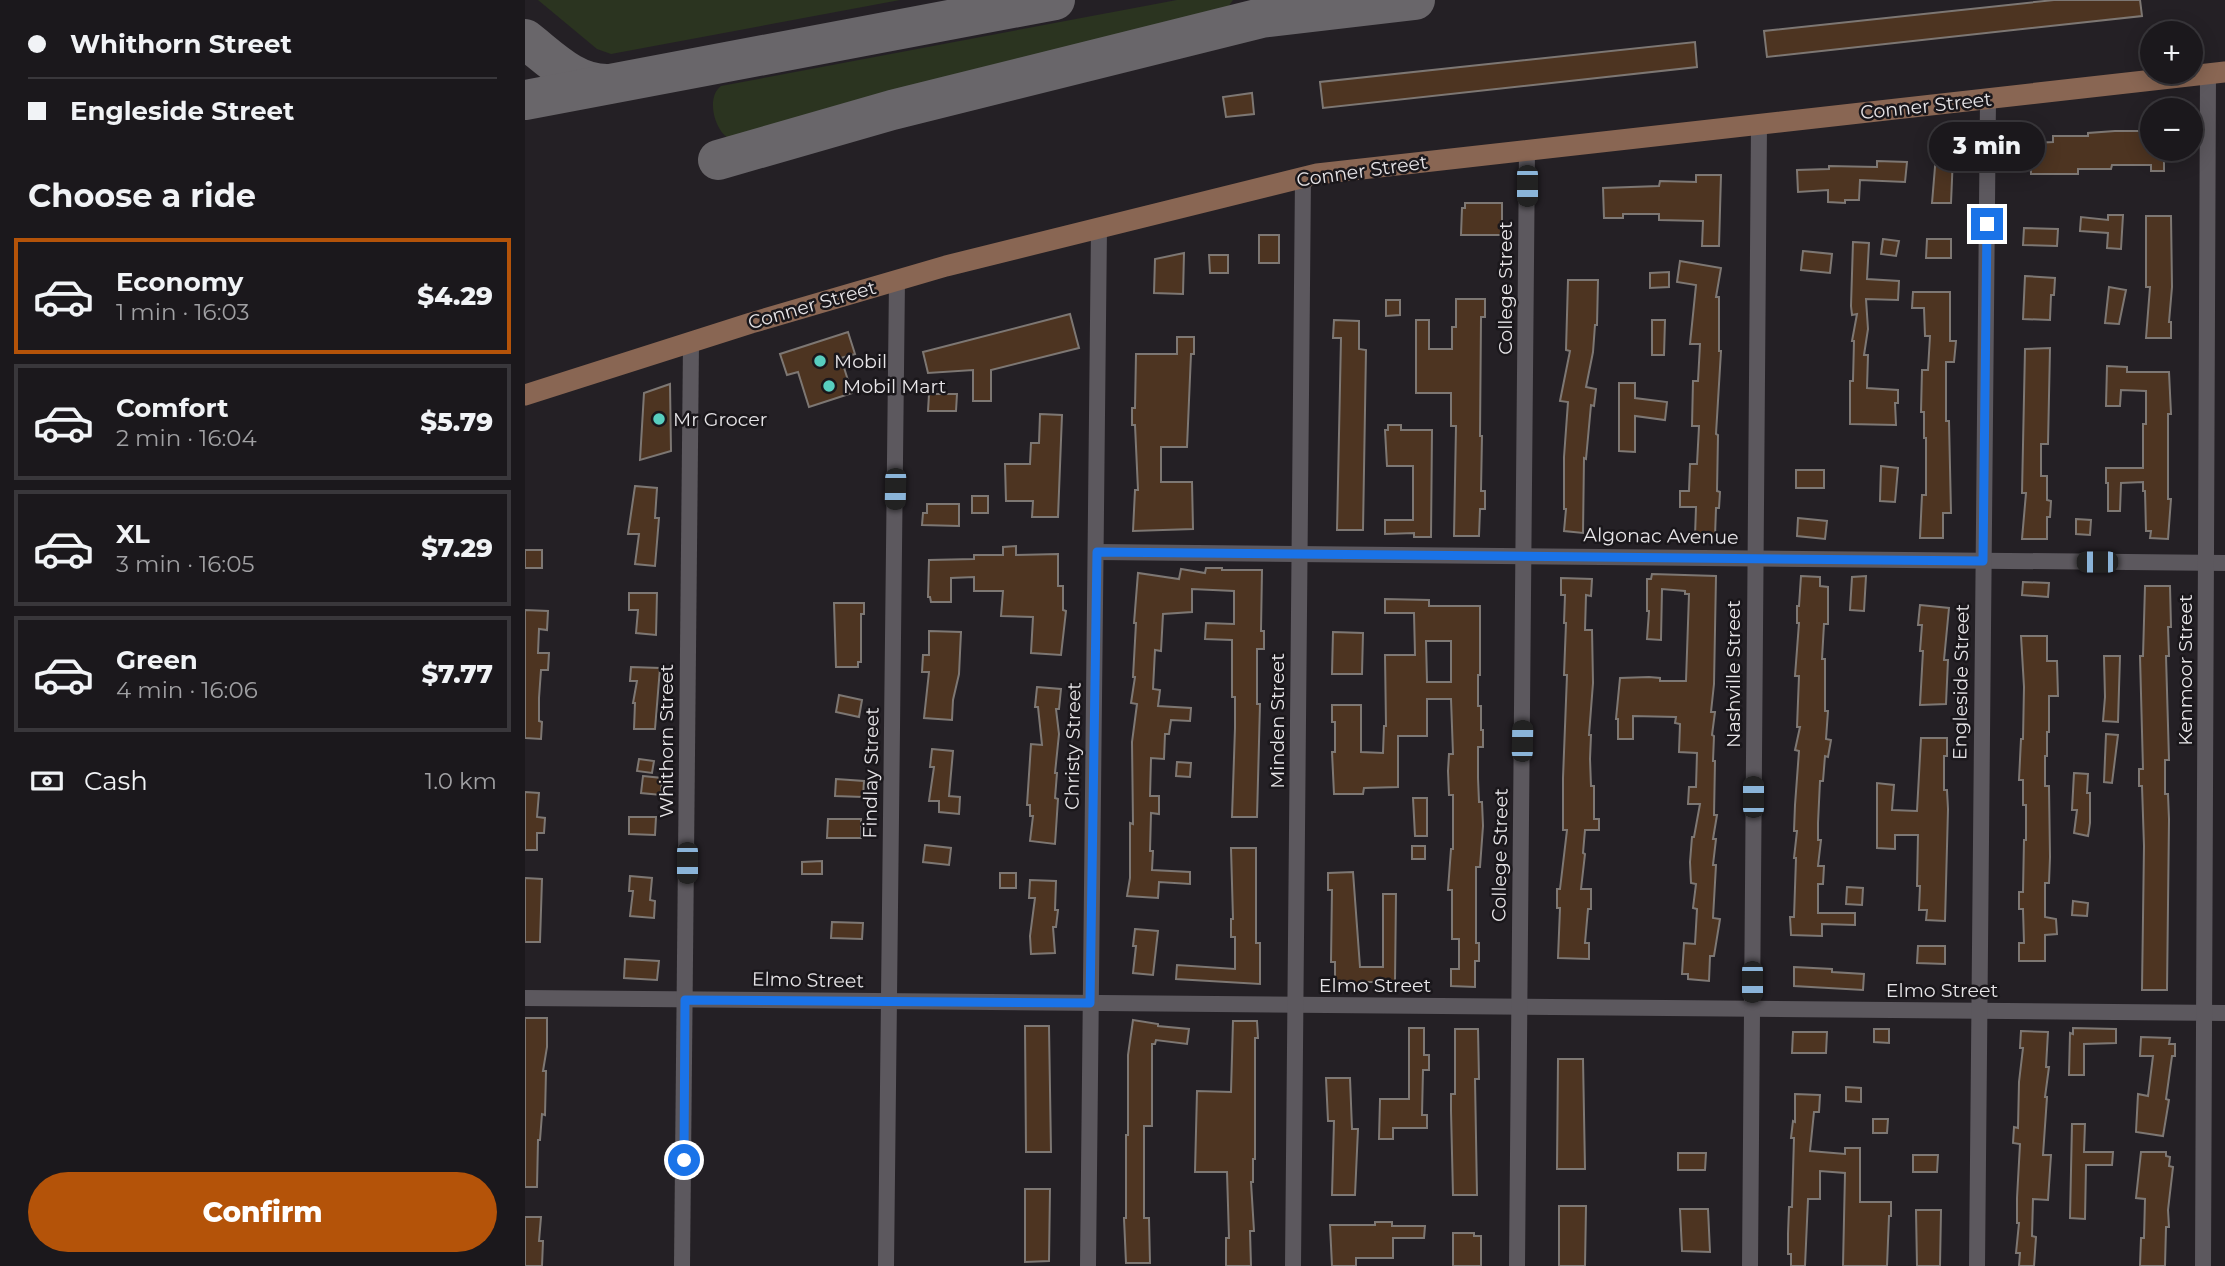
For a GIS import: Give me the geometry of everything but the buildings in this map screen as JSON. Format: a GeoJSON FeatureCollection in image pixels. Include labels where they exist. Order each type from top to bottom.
{"type":"FeatureCollection","features":[{"type":"Feature","properties":{"kind":"main road","name":"Conner Street"},"geometry":{"type":"LineString","coordinates":[[525,396],[897,280],[1303,177],[2217,73]]}},
{"type":"Feature","properties":{"kind":"street","name":"Kenmoor Street"},"geometry":{"type":"LineString","coordinates":[[2203,1266],[2207,563],[2217,73]]}},
{"type":"Feature","properties":{"kind":"street","name":"Engleside Street"},"geometry":{"type":"LineString","coordinates":[[1977,1266],[1988,99]]}},
{"type":"Feature","properties":{"kind":"street","name":"Nashville Street"},"geometry":{"type":"LineString","coordinates":[[1750,1266],[1759,124]]}},
{"type":"Feature","properties":{"kind":"street","name":"College Street"},"geometry":{"type":"LineString","coordinates":[[1517,1266],[1527,150]]}},
{"type":"Feature","properties":{"kind":"street","name":"Minden Street"},"geometry":{"type":"LineString","coordinates":[[1293,1266],[1303,177]]}},
{"type":"Feature","properties":{"kind":"street","name":"Christy Street"},"geometry":{"type":"LineString","coordinates":[[1088,1266],[1100,227]]}},
{"type":"Feature","properties":{"kind":"street","name":"Findlay Street"},"geometry":{"type":"LineString","coordinates":[[886,1266],[897,280]]}},
{"type":"Feature","properties":{"kind":"street","name":"Whithorn Street"},"geometry":{"type":"LineString","coordinates":[[682,1266],[691,343]]}},
{"type":"Feature","properties":{"kind":"street","name":"Algonac Avenue"},"geometry":{"type":"LineString","coordinates":[[1097,552],[2225,563]]}},
{"type":"Feature","properties":{"kind":"street","name":"Elmo Street"},"geometry":{"type":"LineString","coordinates":[[525,998],[2225,1013]]}},
{"type":"Feature","properties":{"kind":"green space"},"geometry":{"type":"Polygon","coordinates":[[[538,0],[900,0],[611,54],[597,49],[538,0]]]}},
{"type":"Feature","properties":{"kind":"green space"},"geometry":{"type":"Polygon","coordinates":[[[1177,0],[1233,0],[1226,10],[866,102],[739,138],[728,138],[723,134],[714,113],[714,98],[721,86],[1177,0]]]}},
{"type":"Feature","properties":{"kind":"taxiway"},"geometry":{"type":"LineString","coordinates":[[525,100],[1055,0]]}},
{"type":"Feature","properties":{"kind":"taxiway"},"geometry":{"type":"LineString","coordinates":[[718,160],[892,110],[1261,18],[1415,0]]}},
{"type":"Feature","properties":{"kind":"taxiway"},"geometry":{"type":"LineString","coordinates":[[525,39],[573,75],[583,80],[607,84]]}},
{"type":"Feature","properties":{"kind":"place","name":"Mobil"},"geometry":{"type":"Point","coordinates":[820,361]}},
{"type":"Feature","properties":{"kind":"place","name":"Mobil Mart"},"geometry":{"type":"Point","coordinates":[829,386]}},
{"type":"Feature","properties":{"kind":"place","name":"Mr Grocer"},"geometry":{"type":"Point","coordinates":[659,419]}},
{"type":"Feature","properties":{"kind":"route"},"geometry":{"type":"LineString","coordinates":[[684,1160],[685,1000],[1090,1003],[1097,552],[1983,561],[1987,224]]}}]}
